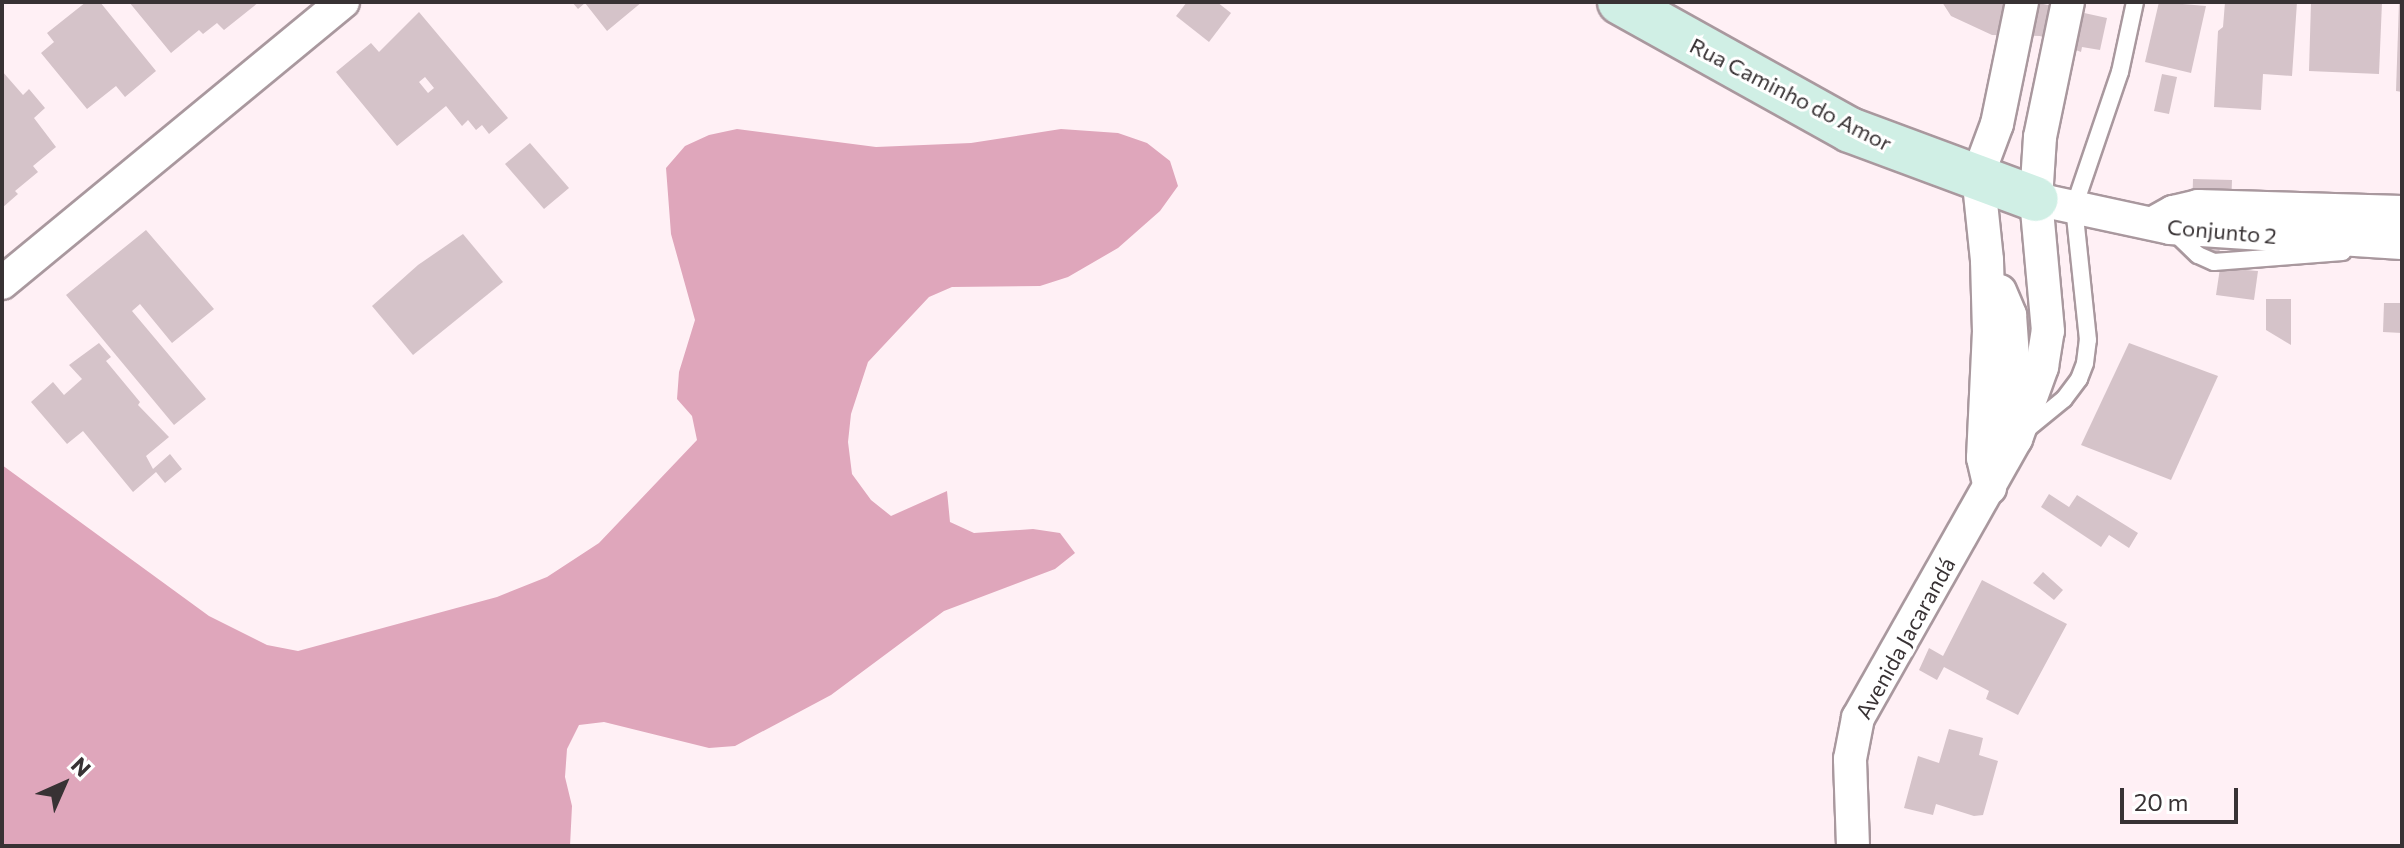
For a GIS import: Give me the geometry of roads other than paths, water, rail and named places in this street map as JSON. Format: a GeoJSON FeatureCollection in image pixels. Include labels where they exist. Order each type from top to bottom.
{"type":"FeatureCollection","features":[{"type":"Feature","properties":{"kind":"street"},"geometry":{"type":"LineString","coordinates":[[2,283],[343,2]]}},
{"type":"Feature","properties":{"kind":"street","name":"Rua Caminho do Amor"},"geometry":{"type":"LineString","coordinates":[[1620,2],[1850,130],[2055,203],[2161,226]]}},
{"type":"Feature","properties":{"kind":"street"},"geometry":{"type":"LineString","coordinates":[[1986,473],[1989,332],[1987,260],[1978,175],[1997,124],[2022,2]]}},
{"type":"Feature","properties":{"kind":"street","name":"Avenida Jacarandá"},"geometry":{"type":"LineString","coordinates":[[1853,846],[1850,759],[1858,718],[1986,473],[2016,439],[2042,367],[2048,331],[2055,203],[2040,137],[2068,2]]}},
{"type":"Feature","properties":{"kind":"street","name":"Conjunto 2"},"geometry":{"type":"LineString","coordinates":[[2161,226],[2380,222],[2402,243]]}},
{"type":"Feature","properties":{"kind":"lane"},"geometry":{"type":"LineString","coordinates":[[2055,203],[2120,72],[2135,2]]}}]}
